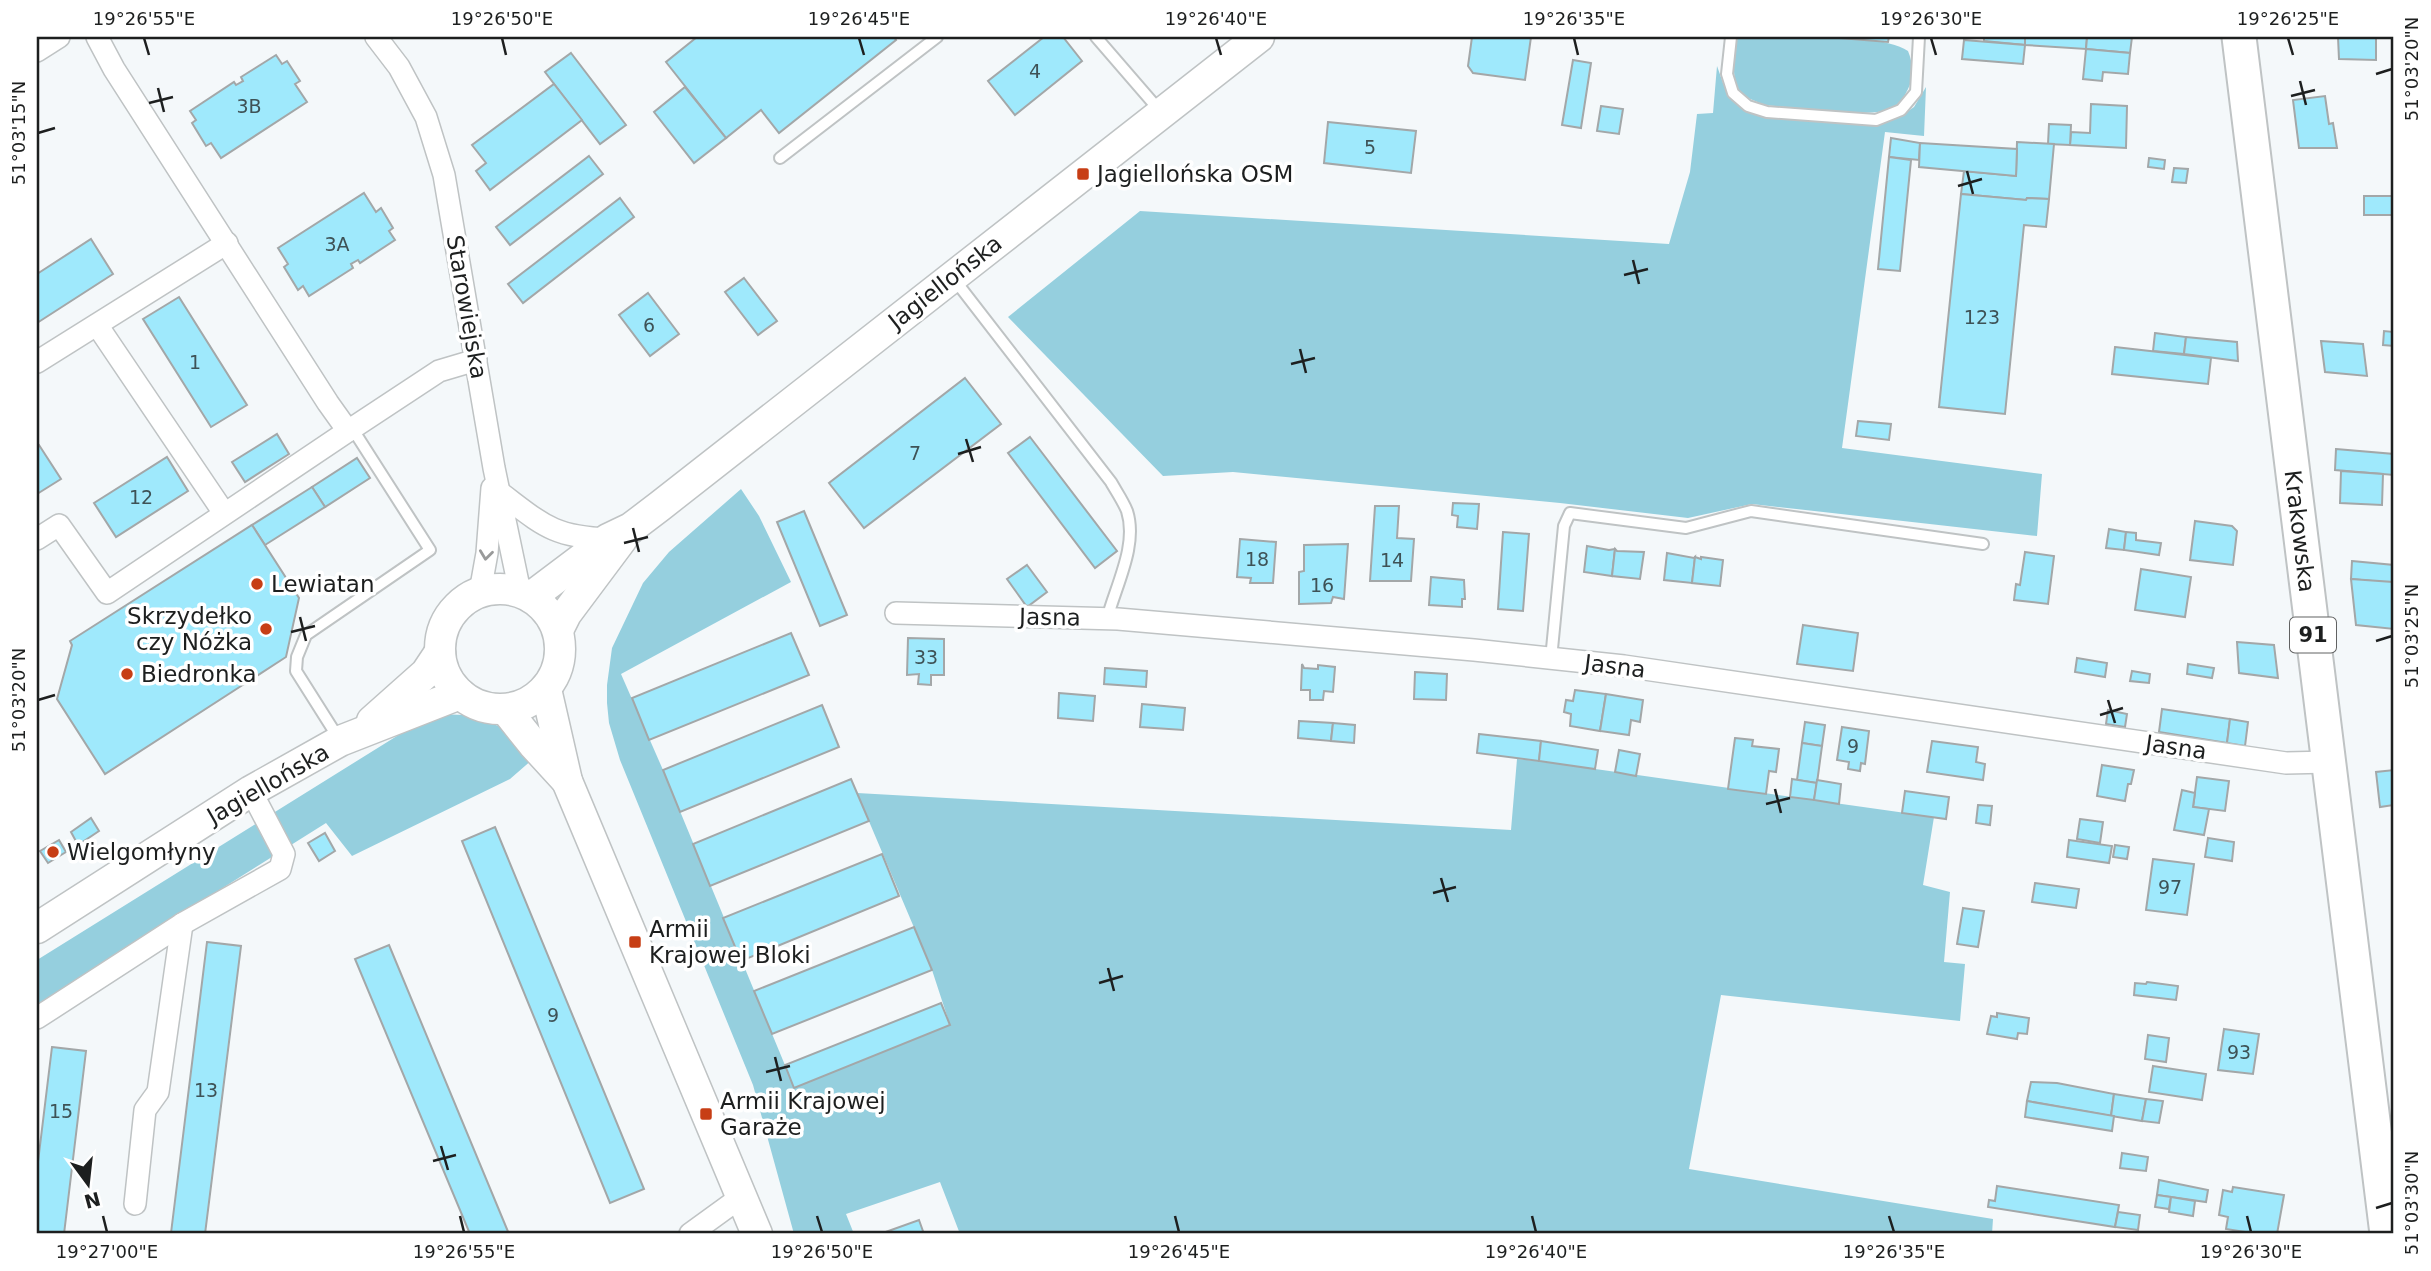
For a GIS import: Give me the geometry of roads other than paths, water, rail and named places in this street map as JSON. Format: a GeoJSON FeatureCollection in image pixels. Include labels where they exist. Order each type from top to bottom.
{"type":"FeatureCollection","features":[{"type":"Feature","properties":{"kind":"main road","name":"Krakowska"},"geometry":{"type":"LineString","coordinates":[[2239,37],[2387,1234]]}},
{"type":"Feature","properties":{"kind":"street"},"geometry":{"type":"LineString","coordinates":[[37,51],[59,37]]}},
{"type":"Feature","properties":{"kind":"street"},"geometry":{"type":"LineString","coordinates":[[97,37],[114,69],[328,403],[350,429]]}},
{"type":"Feature","properties":{"kind":"street","name":"Starowiejska"},"geometry":{"type":"LineString","coordinates":[[376,37],[399,67],[417,99],[434,139],[444,175],[499,492],[526,594]]}},
{"type":"Feature","properties":{"kind":"street","name":"Jagiellońska"},"geometry":{"type":"LineString","coordinates":[[526,594],[619,533],[1259,37]]}},
{"type":"Feature","properties":{"kind":"street"},"geometry":{"type":"LineString","coordinates":[[37,362],[227,243]]}},
{"type":"Feature","properties":{"kind":"street"},"geometry":{"type":"LineString","coordinates":[[97,325],[224,513]]}},
{"type":"Feature","properties":{"kind":"street"},"geometry":{"type":"LineString","coordinates":[[37,538],[59,525],[107,593],[439,371],[476,360]]}},
{"type":"Feature","properties":{"kind":"street"},"geometry":{"type":"LineString","coordinates":[[480,592],[487,552],[495,468]]}},
{"type":"Feature","properties":{"kind":"street"},"geometry":{"type":"LineString","coordinates":[[499,492],[542,525],[555,531],[578,538],[619,533]]}},
{"type":"Feature","properties":{"kind":"street","name":"Jagiellońska"},"geometry":{"type":"LineString","coordinates":[[558,630],[619,533]]}},
{"type":"Feature","properties":{"kind":"street"},"geometry":{"type":"LineString","coordinates":[[493,589],[526,594],[550,614],[558,630],[561,651],[557,671],[546,690],[521,706],[506,710],[473,704],[449,682],[442,668],[442,633],[450,615],[463,601],[480,592],[493,589]]}},
{"type":"Feature","properties":{"kind":"street","name":"Jasna"},"geometry":{"type":"LineString","coordinates":[[896,614],[1107,619],[1551,659],[1638,668],[2286,763],[2329,762]]}},
{"type":"Feature","properties":{"kind":"street","name":"Jagiellońska"},"geometry":{"type":"LineString","coordinates":[[350,737],[426,673],[440,652]]}},
{"type":"Feature","properties":{"kind":"street"},"geometry":{"type":"LineString","coordinates":[[546,690],[568,781],[757,1234]]}},
{"type":"Feature","properties":{"kind":"street","name":"Jagiellońska"},"geometry":{"type":"LineString","coordinates":[[37,928],[251,791],[350,737],[460,694]]}},
{"type":"Feature","properties":{"kind":"street"},"geometry":{"type":"LineString","coordinates":[[506,710],[568,781]]}},
{"type":"Feature","properties":{"kind":"street"},"geometry":{"type":"LineString","coordinates":[[37,1018],[182,924],[280,869],[285,854],[251,791]]}},
{"type":"Feature","properties":{"kind":"street"},"geometry":{"type":"LineString","coordinates":[[135,1204],[145,1110],[158,1092],[182,924]]}},
{"type":"Feature","properties":{"kind":"street"},"geometry":{"type":"LineString","coordinates":[[690,1234],[741,1197]]}},
{"type":"Feature","properties":{"kind":"lane"},"geometry":{"type":"LineString","coordinates":[[780,158],[937,37]]}},
{"type":"Feature","properties":{"kind":"lane"},"geometry":{"type":"LineString","coordinates":[[1096,37],[1161,113]]}},
{"type":"Feature","properties":{"kind":"lane"},"geometry":{"type":"LineString","coordinates":[[1731,37],[1727,74],[1732,93],[1748,106],[1767,113],[1876,120],[1901,110],[1916,92],[1919,37]]}},
{"type":"Feature","properties":{"kind":"lane"},"geometry":{"type":"LineString","coordinates":[[952,277],[1111,482],[1126,510],[1131,536],[1129,548],[1107,619]]}},
{"type":"Feature","properties":{"kind":"lane"},"geometry":{"type":"LineString","coordinates":[[350,429],[430,550],[306,635],[297,657],[296,671],[350,737]]}},
{"type":"Feature","properties":{"kind":"lane"},"geometry":{"type":"LineString","coordinates":[[1551,659],[1564,526],[1570,513],[1686,528],[1751,510],[1983,544]]}},
{"type":"Feature","properties":{"kind":"place","name":"Jagiellońska OSM"},"geometry":{"type":"Point","coordinates":[1083,174]}},
{"type":"Feature","properties":{"kind":"place","name":"Lewiatan"},"geometry":{"type":"Point","coordinates":[257,584]}},
{"type":"Feature","properties":{"kind":"place","name":"Skrzydełko czy Nóżka"},"geometry":{"type":"Point","coordinates":[266,629]}},
{"type":"Feature","properties":{"kind":"place","name":"Biedronka"},"geometry":{"type":"Point","coordinates":[127,674]}},
{"type":"Feature","properties":{"kind":"place","name":"Wielgomłyny"},"geometry":{"type":"Point","coordinates":[53,852]}},
{"type":"Feature","properties":{"kind":"place","name":"Armii Krajowej Bloki"},"geometry":{"type":"Point","coordinates":[635,942]}},
{"type":"Feature","properties":{"kind":"place","name":"Armii Krajowej Garaże"},"geometry":{"type":"Point","coordinates":[706,1114]}}]}
